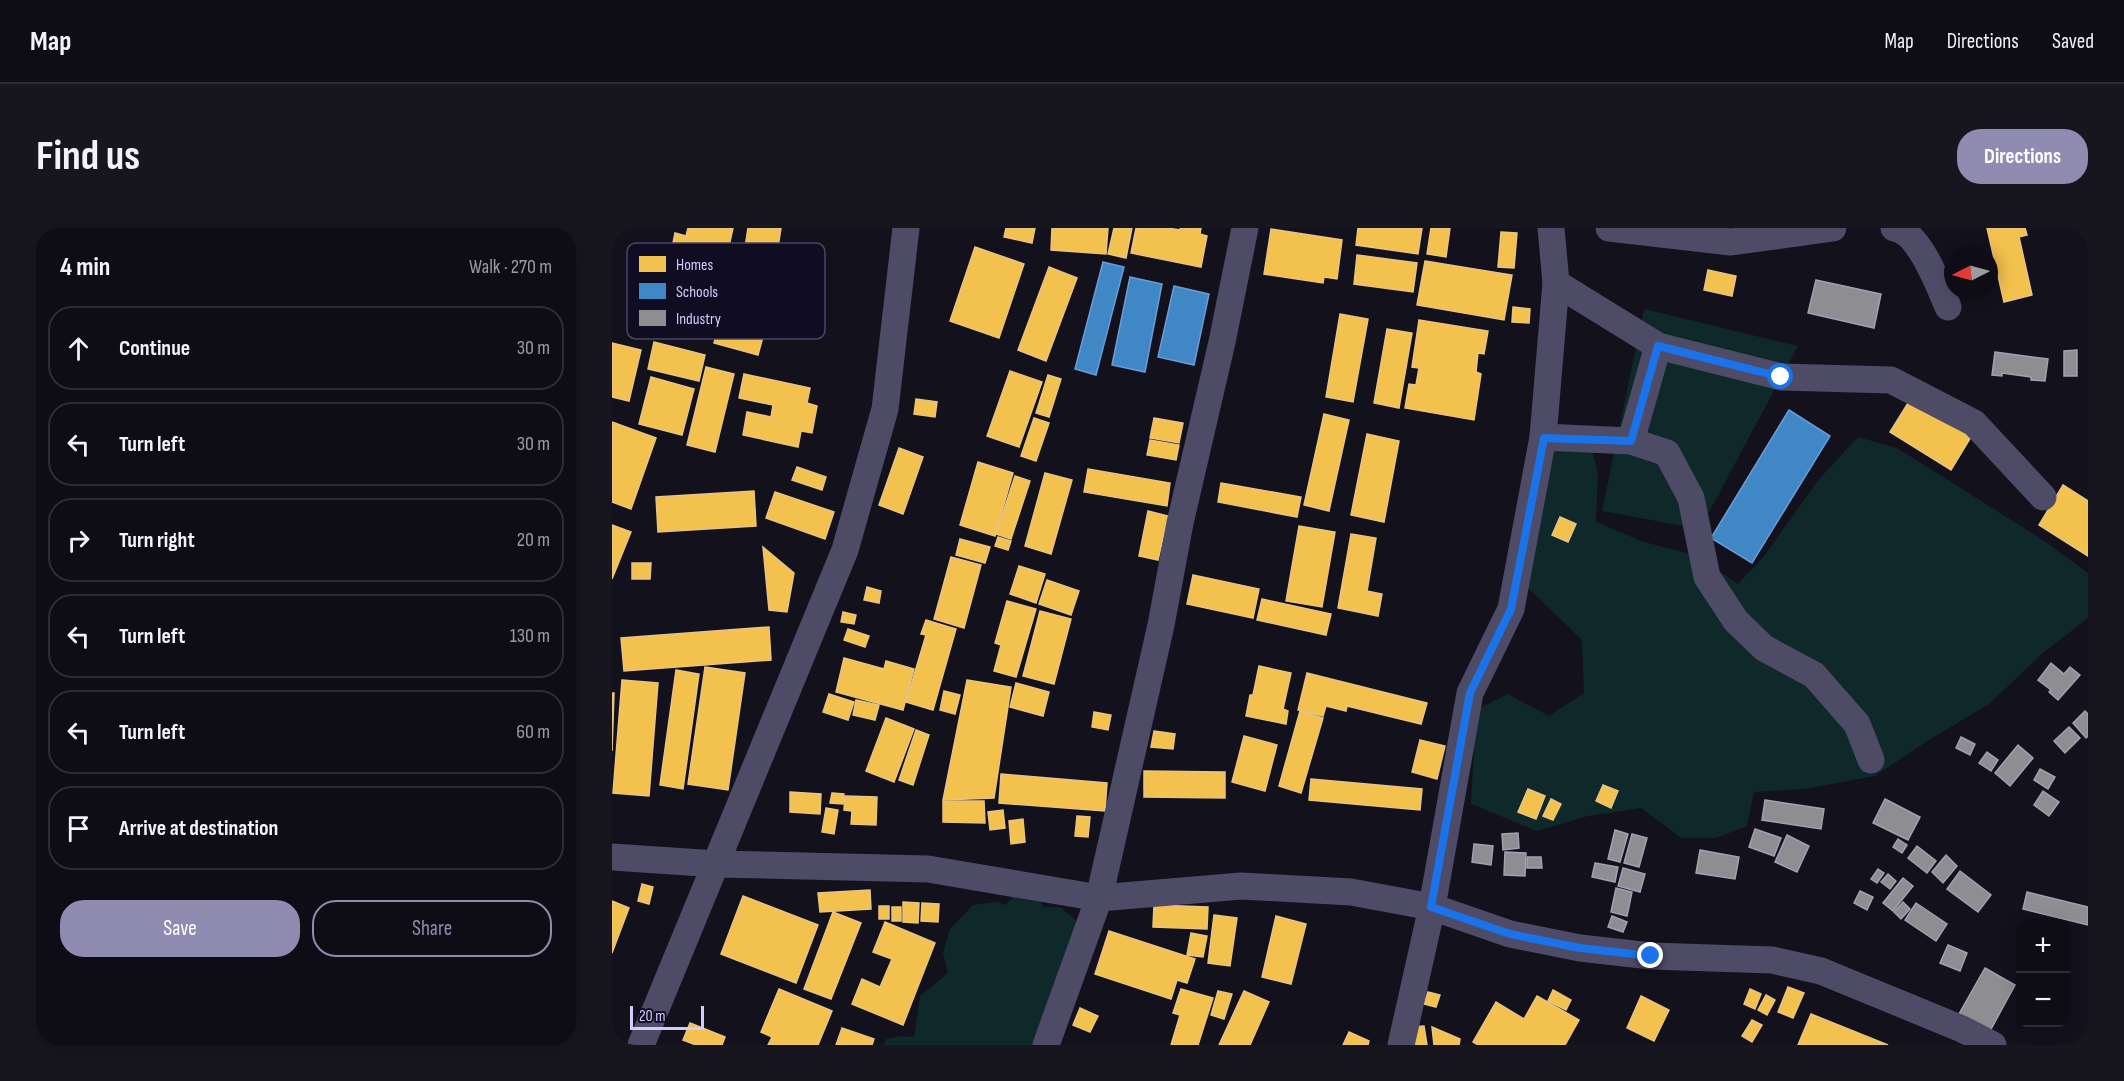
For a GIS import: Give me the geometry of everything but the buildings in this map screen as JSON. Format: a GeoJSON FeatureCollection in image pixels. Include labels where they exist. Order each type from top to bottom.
{"type":"FeatureCollection","features":[{"type":"Feature","properties":{"kind":"street"},"geometry":{"type":"LineString","coordinates":[[641,1045],[845,550],[885,409],[906,228]]}},
{"type":"Feature","properties":{"kind":"street"},"geometry":{"type":"LineString","coordinates":[[1046,1045],[1099,898],[1161,624],[1180,523],[1222,342],[1245,228]]}},
{"type":"Feature","properties":{"kind":"street"},"geometry":{"type":"LineString","coordinates":[[1401,1045],[1431,907],[1470,693],[1511,609],[1544,438],[1556,283],[1551,228]]}},
{"type":"Feature","properties":{"kind":"street"},"geometry":{"type":"LineString","coordinates":[[1609,228],[1731,242],[1833,228]]}},
{"type":"Feature","properties":{"kind":"street"},"geometry":{"type":"LineString","coordinates":[[1894,228],[1900,229],[1924,254],[1948,307]]}},
{"type":"Feature","properties":{"kind":"street"},"geometry":{"type":"LineString","coordinates":[[1556,283],[1658,346],[1781,377],[1891,380],[1974,423],[2043,497]]}},
{"type":"Feature","properties":{"kind":"street"},"geometry":{"type":"LineString","coordinates":[[1631,441],[1658,346]]}},
{"type":"Feature","properties":{"kind":"street"},"geometry":{"type":"LineString","coordinates":[[1544,438],[1631,441],[1667,453],[1691,498],[1707,577],[1736,621],[1764,648],[1814,675],[1857,724],[1871,760]]}},
{"type":"Feature","properties":{"kind":"street"},"geometry":{"type":"LineString","coordinates":[[612,857],[717,864],[928,869],[1099,898],[1241,886],[1351,892],[1431,907],[1510,934],[1580,948],[1651,956],[1772,960],[1821,971],[1962,1029],[1993,1045]]}},
{"type":"Feature","properties":{"kind":"green space"},"geometry":{"type":"Polygon","coordinates":[[[1644,309],[1798,346],[1700,529],[1602,511],[1644,309]]]}},
{"type":"Feature","properties":{"kind":"green space"},"geometry":{"type":"Polygon","coordinates":[[[1858,437],[1897,448],[2043,540],[2088,573],[2088,618],[2043,653],[1989,704],[1875,776],[1805,789],[1754,792],[1747,826],[1716,838],[1681,838],[1641,808],[1588,816],[1537,831],[1471,804],[1476,710],[1508,694],[1549,716],[1584,693],[1582,640],[1528,588],[1553,449],[1590,443],[1598,473],[1596,522],[1641,541],[1697,556],[1738,584],[1764,556],[1820,478],[1858,437]]]}},
{"type":"Feature","properties":{"kind":"green space"},"geometry":{"type":"Polygon","coordinates":[[[1013,897],[1039,900],[1044,907],[1060,907],[1076,920],[1069,957],[1033,1045],[884,1045],[886,1039],[900,1036],[914,1037],[920,996],[948,973],[943,953],[950,929],[973,905],[996,902],[1006,905],[1013,897]]]}},
{"type":"Feature","properties":{"kind":"route"},"geometry":{"type":"LineString","coordinates":[[1651,956],[1580,948],[1510,934],[1431,907],[1470,693],[1511,609],[1544,438],[1631,441],[1658,346],[1781,377]]}}]}
